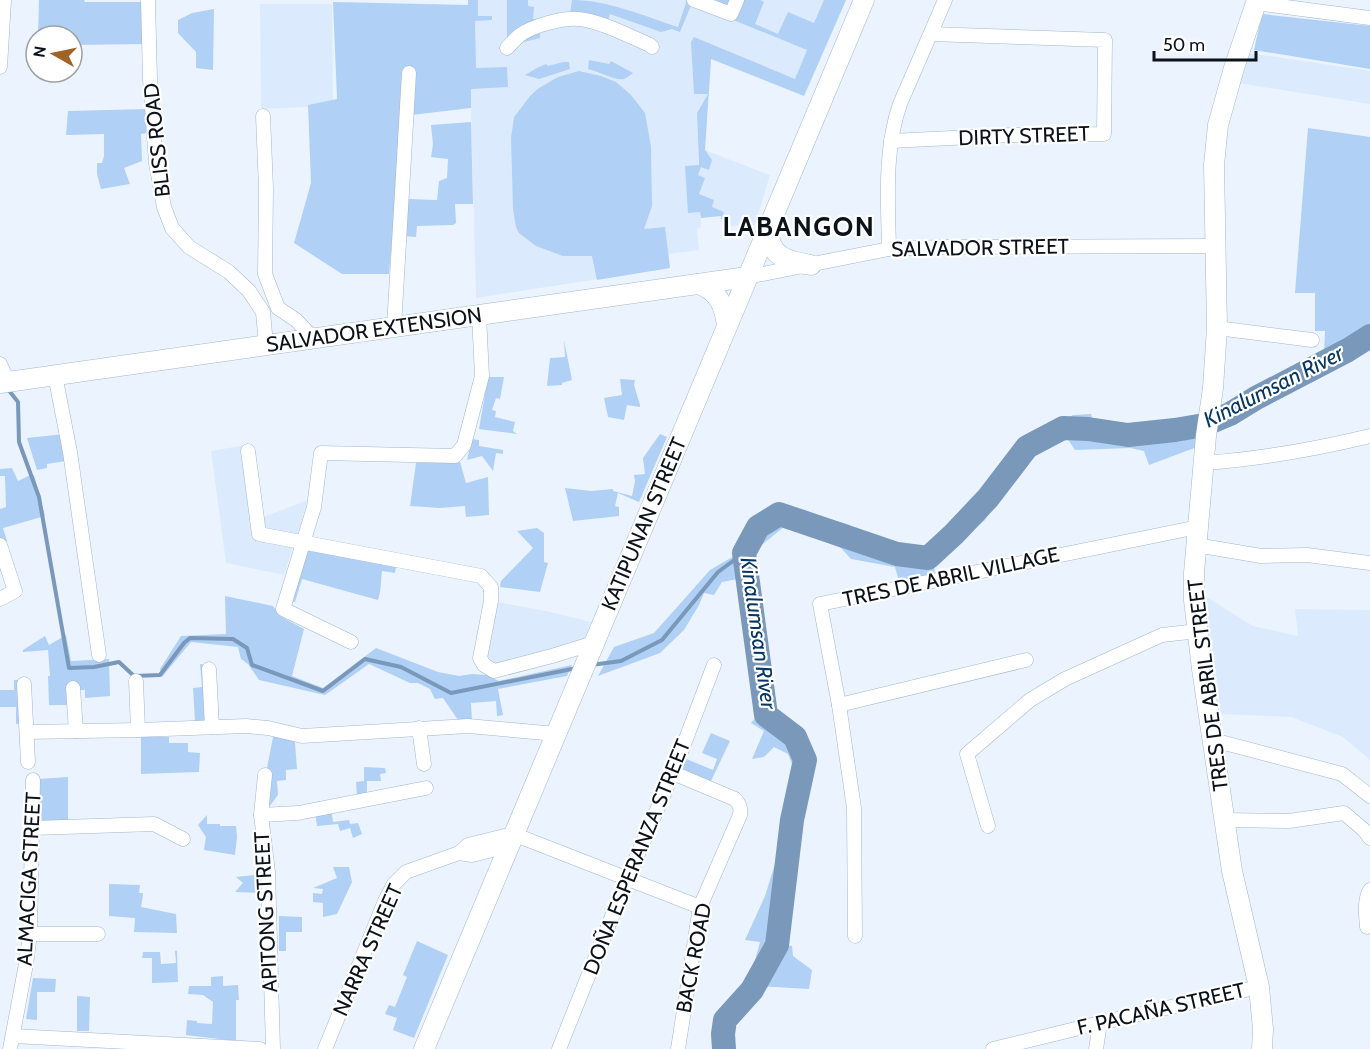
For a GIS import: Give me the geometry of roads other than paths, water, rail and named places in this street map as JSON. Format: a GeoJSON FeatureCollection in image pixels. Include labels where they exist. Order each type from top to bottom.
{"type":"FeatureCollection","features":[{"type":"Feature","properties":{"kind":"main road","name":"KATIPUNAN STREET"},"geometry":{"type":"LineString","coordinates":[[424,1049],[864,0]]}},
{"type":"Feature","properties":{"kind":"main road","name":"TRES DE ABRIL STREET"},"geometry":{"type":"LineString","coordinates":[[1257,2],[1234,68],[1218,125],[1214,165],[1217,328],[1213,388],[1203,463],[1194,600],[1232,871],[1259,987],[1263,1029],[1262,1049]]}},
{"type":"Feature","properties":{"kind":"main road"},"geometry":{"type":"LineString","coordinates":[[768,228],[770,242],[777,253],[788,260],[811,265]]}},
{"type":"Feature","properties":{"kind":"main road","name":"SALVADOR EXTENSION"},"geometry":{"type":"LineString","coordinates":[[3,378],[55,375],[747,277]]}},
{"type":"Feature","properties":{"kind":"main road"},"geometry":{"type":"LineString","coordinates":[[698,284],[707,287],[718,296],[727,326]]}},
{"type":"Feature","properties":{"kind":"street"},"geometry":{"type":"LineString","coordinates":[[0,67],[4,0]]}},
{"type":"Feature","properties":{"kind":"street","name":"BLISS ROAD"},"geometry":{"type":"LineString","coordinates":[[148,0],[150,79],[156,163],[164,207],[172,228],[189,247],[229,272],[249,291],[263,312],[266,345]]}},
{"type":"Feature","properties":{"kind":"street"},"geometry":{"type":"LineString","coordinates":[[694,0],[731,14],[737,0]]}},
{"type":"Feature","properties":{"kind":"street"},"geometry":{"type":"LineString","coordinates":[[889,249],[888,178],[894,122],[945,0]]}},
{"type":"Feature","properties":{"kind":"street"},"geometry":{"type":"LineString","coordinates":[[1257,2],[1370,18]]}},
{"type":"Feature","properties":{"kind":"street"},"geometry":{"type":"LineString","coordinates":[[507,48],[529,30],[572,19],[601,25],[652,47]]}},
{"type":"Feature","properties":{"kind":"street","name":"DIRTY STREET"},"geometry":{"type":"LineString","coordinates":[[891,141],[1011,135],[1104,134],[1105,40],[930,34]]}},
{"type":"Feature","properties":{"kind":"street"},"geometry":{"type":"LineString","coordinates":[[394,327],[409,73]]}},
{"type":"Feature","properties":{"kind":"street"},"geometry":{"type":"LineString","coordinates":[[263,116],[266,188],[265,274],[278,308],[296,320],[313,338]]}},
{"type":"Feature","properties":{"kind":"street","name":"SALVADOR STREET"},"geometry":{"type":"LineString","coordinates":[[747,277],[889,249],[942,246],[1216,246]]}},
{"type":"Feature","properties":{"kind":"street"},"geometry":{"type":"LineString","coordinates":[[351,642],[283,609],[314,507],[321,453],[455,456],[464,445],[482,376],[479,315]]}},
{"type":"Feature","properties":{"kind":"street"},"geometry":{"type":"LineString","coordinates":[[1217,328],[1312,340]]}},
{"type":"Feature","properties":{"kind":"street"},"geometry":{"type":"LineString","coordinates":[[55,375],[70,452],[99,655]]}},
{"type":"Feature","properties":{"kind":"street"},"geometry":{"type":"LineString","coordinates":[[1203,463],[1234,461],[1370,436]]}},
{"type":"Feature","properties":{"kind":"street"},"geometry":{"type":"LineString","coordinates":[[248,451],[259,534],[481,576],[491,587],[491,601],[480,658],[484,665],[494,671],[594,644]]}},
{"type":"Feature","properties":{"kind":"street"},"geometry":{"type":"LineString","coordinates":[[1197,536],[1261,556],[1307,555],[1370,563]]}},
{"type":"Feature","properties":{"kind":"street","name":"TRES DE ABRIL VILLAGE"},"geometry":{"type":"LineString","coordinates":[[855,936],[854,807],[820,604],[1197,536]]}},
{"type":"Feature","properties":{"kind":"street"},"geometry":{"type":"LineString","coordinates":[[0,545],[15,591],[0,599]]}},
{"type":"Feature","properties":{"kind":"street"},"geometry":{"type":"LineString","coordinates":[[988,826],[967,754],[1030,700],[1065,680],[1162,635],[1198,631]]}},
{"type":"Feature","properties":{"kind":"street"},"geometry":{"type":"LineString","coordinates":[[838,705],[1026,660]]}},
{"type":"Feature","properties":{"kind":"street","name":"DOÑA ESPERANZA STREET"},"geometry":{"type":"LineString","coordinates":[[559,1049],[627,879],[673,773],[714,665]]}},
{"type":"Feature","properties":{"kind":"street"},"geometry":{"type":"LineString","coordinates":[[209,669],[212,726]]}},
{"type":"Feature","properties":{"kind":"street"},"geometry":{"type":"LineString","coordinates":[[136,681],[138,730]]}},
{"type":"Feature","properties":{"kind":"street"},"geometry":{"type":"LineString","coordinates":[[24,684],[28,762]]}},
{"type":"Feature","properties":{"kind":"street"},"geometry":{"type":"LineString","coordinates":[[73,688],[76,731]]}},
{"type":"Feature","properties":{"kind":"street"},"geometry":{"type":"LineString","coordinates":[[27,732],[246,726],[268,728],[302,736],[468,726],[556,734]]}},
{"type":"Feature","properties":{"kind":"street"},"geometry":{"type":"LineString","coordinates":[[419,728],[424,764]]}},
{"type":"Feature","properties":{"kind":"street"},"geometry":{"type":"LineString","coordinates":[[1213,740],[1342,774],[1370,796]]}},
{"type":"Feature","properties":{"kind":"street","name":"BACK ROAD"},"geometry":{"type":"LineString","coordinates":[[673,773],[735,799],[740,807],[740,815],[700,907],[678,1049]]}},
{"type":"Feature","properties":{"kind":"street","name":"APITONG STREET"},"geometry":{"type":"LineString","coordinates":[[265,776],[261,815],[268,872],[273,1049]]}},
{"type":"Feature","properties":{"kind":"street","name":"ALMACIGA STREET"},"geometry":{"type":"LineString","coordinates":[[12,1042],[30,934],[33,780]]}},
{"type":"Feature","properties":{"kind":"street"},"geometry":{"type":"LineString","coordinates":[[261,815],[298,813],[426,788]]}},
{"type":"Feature","properties":{"kind":"street"},"geometry":{"type":"LineString","coordinates":[[1225,820],[1289,821],[1344,813],[1370,838]]}},
{"type":"Feature","properties":{"kind":"street"},"geometry":{"type":"LineString","coordinates":[[33,828],[154,824],[183,839]]}},
{"type":"Feature","properties":{"kind":"street"},"geometry":{"type":"LineString","coordinates":[[511,840],[627,879],[700,907]]}},
{"type":"Feature","properties":{"kind":"street","name":"NARRA STREET"},"geometry":{"type":"LineString","coordinates":[[325,1049],[385,901],[394,885],[406,872],[459,853],[472,855],[511,840]]}},
{"type":"Feature","properties":{"kind":"street"},"geometry":{"type":"LineString","coordinates":[[1367,927],[1367,895],[1370,890]]}},
{"type":"Feature","properties":{"kind":"street"},"geometry":{"type":"LineString","coordinates":[[30,934],[98,934]]}},
{"type":"Feature","properties":{"kind":"street","name":"F. PACAÑA STREET"},"geometry":{"type":"LineString","coordinates":[[993,1049],[1259,987]]}},
{"type":"Feature","properties":{"kind":"street"},"geometry":{"type":"LineString","coordinates":[[1096,1049],[1100,1023]]}},
{"type":"Feature","properties":{"kind":"street"},"geometry":{"type":"LineString","coordinates":[[12,1042],[260,1049]]}},
{"type":"Feature","properties":{"kind":"waterway","name":"Kinalumsan River"},"geometry":{"type":"LineString","coordinates":[[724,1049],[725,1020],[752,990],[777,945],[792,820],[805,760],[795,737],[766,715],[744,553],[758,527],[779,514],[897,554],[928,558],[988,498],[1027,447],[1063,428],[1128,435],[1204,425],[1230,414],[1370,336]]}},
{"type":"Feature","properties":{"kind":"waterway"},"geometry":{"type":"LineString","coordinates":[[7,388],[18,402],[19,442],[39,497],[69,668],[94,667],[119,662],[134,676],[160,675],[190,638],[233,639],[247,648],[252,665],[323,691],[365,659],[401,667],[451,693],[577,668]]}},
{"type":"Feature","properties":{"kind":"waterway"},"geometry":{"type":"LineString","coordinates":[[591,665],[621,661],[662,640],[718,572],[744,553]]}},
{"type":"Feature","properties":{"kind":"district","name":"LABANGON"},"geometry":{"type":"Point","coordinates":[799,227]}}]}
